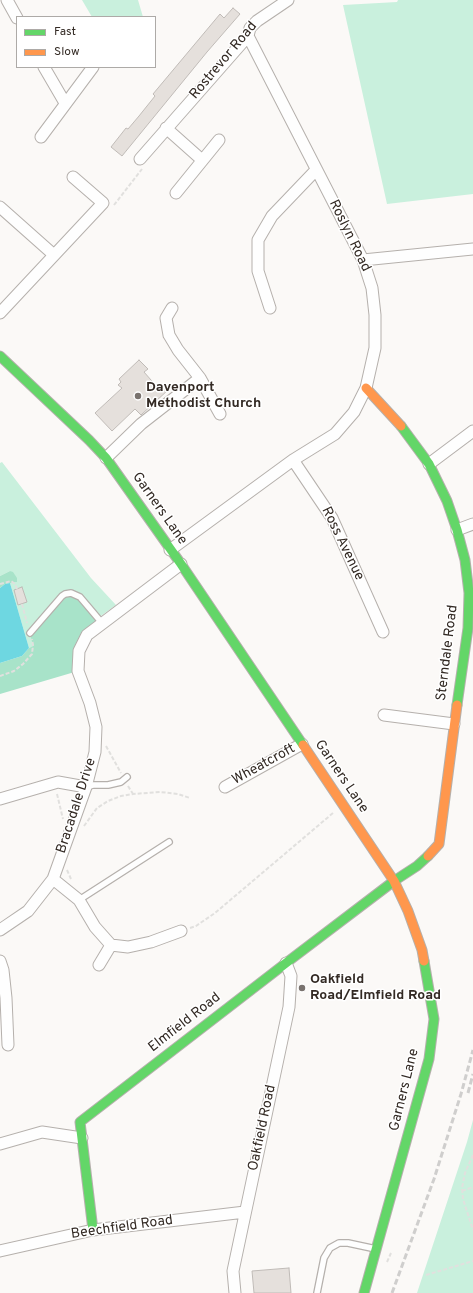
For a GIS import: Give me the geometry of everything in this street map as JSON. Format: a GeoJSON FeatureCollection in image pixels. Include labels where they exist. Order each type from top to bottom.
{"type":"FeatureCollection","features":[{"type":"Feature","properties":{"kind":"street"},"geometry":{"type":"LineString","coordinates":[[0,7],[7,0],[16,16]]}},
{"type":"Feature","properties":{"kind":"street","name":"Rostrevor Road"},"geometry":{"type":"LineString","coordinates":[[140,159],[248,36],[250,28],[257,21],[288,0]]}},
{"type":"Feature","properties":{"kind":"street","name":"Roslyn Road"},"geometry":{"type":"LineString","coordinates":[[170,550],[293,460],[335,434],[354,412],[366,388],[375,348],[375,315],[372,288],[363,260],[248,36]]}},
{"type":"Feature","properties":{"kind":"street"},"geometry":{"type":"LineString","coordinates":[[45,68],[65,103]]}},
{"type":"Feature","properties":{"kind":"street"},"geometry":{"type":"LineString","coordinates":[[41,136],[92,68]]}},
{"type":"Feature","properties":{"kind":"street"},"geometry":{"type":"LineString","coordinates":[[166,128],[202,160]]}},
{"type":"Feature","properties":{"kind":"street"},"geometry":{"type":"LineString","coordinates":[[176,193],[219,140]]}},
{"type":"Feature","properties":{"kind":"street"},"geometry":{"type":"LineString","coordinates":[[270,308],[258,271],[258,240],[272,216],[316,170]]}},
{"type":"Feature","properties":{"kind":"street"},"geometry":{"type":"LineString","coordinates":[[0,313],[103,203],[73,177]]}},
{"type":"Feature","properties":{"kind":"street"},"geometry":{"type":"LineString","coordinates":[[0,206],[54,256]]}},
{"type":"Feature","properties":{"kind":"street"},"geometry":{"type":"LineString","coordinates":[[363,260],[473,249]]}},
{"type":"Feature","properties":{"kind":"street"},"geometry":{"type":"LineString","coordinates":[[172,308],[166,318],[169,335],[178,350],[200,378],[220,414]]}},
{"type":"Feature","properties":{"kind":"street","name":"Garners Lane"},"geometry":{"type":"LineString","coordinates":[[0,356],[106,458],[181,564],[343,804],[394,881],[408,911],[422,950],[434,1019],[429,1059],[364,1293]]}},
{"type":"Feature","properties":{"kind":"street"},"geometry":{"type":"LineString","coordinates":[[106,458],[140,424],[200,378]]}},
{"type":"Feature","properties":{"kind":"street","name":"Sterndale Road"},"geometry":{"type":"LineString","coordinates":[[366,388],[397,420],[429,464],[447,501],[457,530],[465,560],[469,593],[468,628],[439,844],[432,854],[394,881]]}},
{"type":"Feature","properties":{"kind":"street"},"geometry":{"type":"LineString","coordinates":[[429,464],[473,431]]}},
{"type":"Feature","properties":{"kind":"street","name":"Ross Avenue"},"geometry":{"type":"LineString","coordinates":[[293,460],[332,518],[383,632]]}},
{"type":"Feature","properties":{"kind":"street"},"geometry":{"type":"LineString","coordinates":[[457,530],[473,524]]}},
{"type":"Feature","properties":{"kind":"street","name":"Bracadale Drive"},"geometry":{"type":"LineString","coordinates":[[0,930],[28,912],[53,878],[86,787],[95,752],[96,727],[90,703],[78,671],[79,651],[87,635],[181,564]]}},
{"type":"Feature","properties":{"kind":"street"},"geometry":{"type":"LineString","coordinates":[[384,715],[454,724]]}},
{"type":"Feature","properties":{"kind":"street","name":"Wheatcroft"},"geometry":{"type":"LineString","coordinates":[[225,787],[302,744]]}},
{"type":"Feature","properties":{"kind":"street"},"geometry":{"type":"LineString","coordinates":[[0,798],[58,782],[86,787]]}},
{"type":"Feature","properties":{"kind":"street"},"geometry":{"type":"LineString","coordinates":[[53,878],[79,900],[95,927],[111,945],[128,947],[151,942],[181,931]]}},
{"type":"Feature","properties":{"kind":"street","name":"Elmfield Road"},"geometry":{"type":"LineString","coordinates":[[93,1230],[80,1122],[394,881]]}},
{"type":"Feature","properties":{"kind":"street"},"geometry":{"type":"LineString","coordinates":[[99,965],[111,945]]}},
{"type":"Feature","properties":{"kind":"street"},"geometry":{"type":"LineString","coordinates":[[0,961],[3,970],[6,998],[8,1045]]}},
{"type":"Feature","properties":{"kind":"street","name":"Oakfield Road"},"geometry":{"type":"LineString","coordinates":[[235,1293],[233,1271],[289,1007],[291,976],[286,963]]}},
{"type":"Feature","properties":{"kind":"street"},"geometry":{"type":"LineString","coordinates":[[0,1144],[42,1132],[82,1138]]}},
{"type":"Feature","properties":{"kind":"street","name":"Beechfield Road"},"geometry":{"type":"LineString","coordinates":[[0,1251],[93,1230],[245,1212]]}},
{"type":"Feature","properties":{"kind":"lane"},"geometry":{"type":"LineString","coordinates":[[30,633],[62,596],[71,593],[80,597],[102,623]]}},
{"type":"Feature","properties":{"kind":"lane"},"geometry":{"type":"LineString","coordinates":[[86,787],[93,785],[108,785],[121,782],[126,778]]}},
{"type":"Feature","properties":{"kind":"lane"},"geometry":{"type":"LineString","coordinates":[[79,900],[170,842]]}},
{"type":"Feature","properties":{"kind":"lane"},"geometry":{"type":"LineString","coordinates":[[317,1293],[324,1258],[330,1248],[339,1243],[348,1243],[376,1249]]}},
{"type":"Feature","properties":{"kind":"path"},"geometry":{"type":"LineString","coordinates":[[103,203],[110,209],[146,164],[140,159]]}},
{"type":"Feature","properties":{"kind":"path"},"geometry":{"type":"LineString","coordinates":[[0,584],[11,581],[18,589]]}},
{"type":"Feature","properties":{"kind":"path"},"geometry":{"type":"LineString","coordinates":[[0,676],[14,671],[32,654],[33,646],[22,604]]}},
{"type":"Feature","properties":{"kind":"path"},"geometry":{"type":"LineString","coordinates":[[96,727],[126,778]]}},
{"type":"Feature","properties":{"kind":"path"},"geometry":{"type":"LineString","coordinates":[[54,783],[68,837]]}},
{"type":"Feature","properties":{"kind":"path"},"geometry":{"type":"LineString","coordinates":[[81,830],[97,808],[108,801],[121,796],[160,792],[178,794],[190,798]]}},
{"type":"Feature","properties":{"kind":"path"},"geometry":{"type":"LineString","coordinates":[[181,931],[196,926],[215,913],[343,804]]}},
{"type":"Feature","properties":{"kind":"path"},"geometry":{"type":"LineString","coordinates":[[67,869],[71,880]]}},
{"type":"Feature","properties":{"kind":"path"},"geometry":{"type":"LineString","coordinates":[[473,1155],[465,1173],[462,1191],[473,1230]]}},
{"type":"Feature","properties":{"kind":"path"},"geometry":{"type":"LineString","coordinates":[[462,1191],[473,1187]]}},
{"type":"Feature","properties":{"kind":"path"},"geometry":{"type":"LineString","coordinates":[[426,1275],[473,1261]]}},
{"type":"Feature","properties":{"kind":"green space"},"geometry":{"type":"Polygon","coordinates":[[[82,0],[138,0],[143,16],[91,16],[82,0]]]}},
{"type":"Feature","properties":{"kind":"green space"},"geometry":{"type":"Polygon","coordinates":[[[398,0],[473,0],[473,194],[387,204],[343,5],[397,2],[398,0]]]}},
{"type":"Feature","properties":{"kind":"green space"},"geometry":{"type":"Polygon","coordinates":[[[2,462],[91,578],[116,605],[98,618],[29,648],[10,583],[17,582],[10,571],[0,576],[0,463],[2,462]]]}},
{"type":"Feature","properties":{"kind":"green space"},"geometry":{"type":"Polygon","coordinates":[[[10,571],[13,572],[17,578],[17,582],[5,584],[0,588],[0,576],[10,571]]]}},
{"type":"Feature","properties":{"kind":"green space"},"geometry":{"type":"Polygon","coordinates":[[[65,594],[74,594],[102,623],[87,635],[78,671],[0,694],[0,663],[22,656],[29,648],[33,646],[30,633],[65,594]]]}},
{"type":"Feature","properties":{"kind":"green space"},"geometry":{"type":"Polygon","coordinates":[[[473,1120],[473,1293],[417,1293],[467,1142],[473,1120]]]}},
{"type":"Feature","properties":{"kind":"water"},"geometry":{"type":"Polygon","coordinates":[[[10,583],[29,648],[22,656],[0,663],[0,588],[5,584],[10,583]]]}},
{"type":"Feature","properties":{"kind":"building"},"geometry":{"type":"Polygon","coordinates":[[[233,8],[240,14],[122,156],[111,147],[126,128],[128,129],[139,116],[155,96],[153,94],[220,14],[224,18],[233,8]]]}},
{"type":"Feature","properties":{"kind":"building","name":"Davenport Methodist Church"},"geometry":{"type":"Polygon","coordinates":[[[139,360],[148,369],[144,372],[158,388],[162,384],[168,390],[141,415],[135,409],[112,431],[95,413],[122,388],[118,385],[121,382],[119,379],[139,360]]]}},
{"type":"Feature","properties":{"kind":"building"},"geometry":{"type":"Polygon","coordinates":[[[22,587],[27,602],[18,605],[14,590],[22,587]]]}},
{"type":"Feature","properties":{"kind":"building"},"geometry":{"type":"Polygon","coordinates":[[[289,1268],[291,1293],[254,1293],[252,1271],[289,1268]]]}},
{"type":"Feature","properties":{"kind":"railway"},"geometry":{"type":"LineString","coordinates":[[392,1293],[434,1179],[461,1094],[473,1050]]}},
{"type":"Feature","properties":{"kind":"railway"},"geometry":{"type":"LineString","coordinates":[[468,1093],[473,1074]]}},
{"type":"Feature","properties":{"kind":"traffic: fast"},"geometry":{"type":"LineString","coordinates":[[0,356],[106,458],[181,564],[303,745]]}},
{"type":"Feature","properties":{"kind":"traffic: fast"},"geometry":{"type":"LineString","coordinates":[[401,426],[429,464],[447,501],[465,560],[469,593],[468,628],[457,705]]}},
{"type":"Feature","properties":{"kind":"traffic: fast"},"geometry":{"type":"LineString","coordinates":[[93,1230],[80,1122],[286,963],[394,881],[417,866],[428,856]]}},
{"type":"Feature","properties":{"kind":"traffic: fast"},"geometry":{"type":"LineString","coordinates":[[364,1293],[429,1059],[434,1019],[424,961]]}},
{"type":"Feature","properties":{"kind":"traffic: slow"},"geometry":{"type":"LineString","coordinates":[[366,388],[401,426]]}},
{"type":"Feature","properties":{"kind":"traffic: slow"},"geometry":{"type":"LineString","coordinates":[[428,856],[439,844],[457,705]]}},
{"type":"Feature","properties":{"kind":"traffic: slow"},"geometry":{"type":"LineString","coordinates":[[303,745],[394,881],[408,911],[422,950],[424,961]]}},
{"type":"Feature","properties":{"kind":"place","name":"Davenport Methodist Church"},"geometry":{"type":"Point","coordinates":[138,396]}},
{"type":"Feature","properties":{"kind":"place","name":"Oakfield Road/Elmfield Road"},"geometry":{"type":"Point","coordinates":[302,988]}}]}
